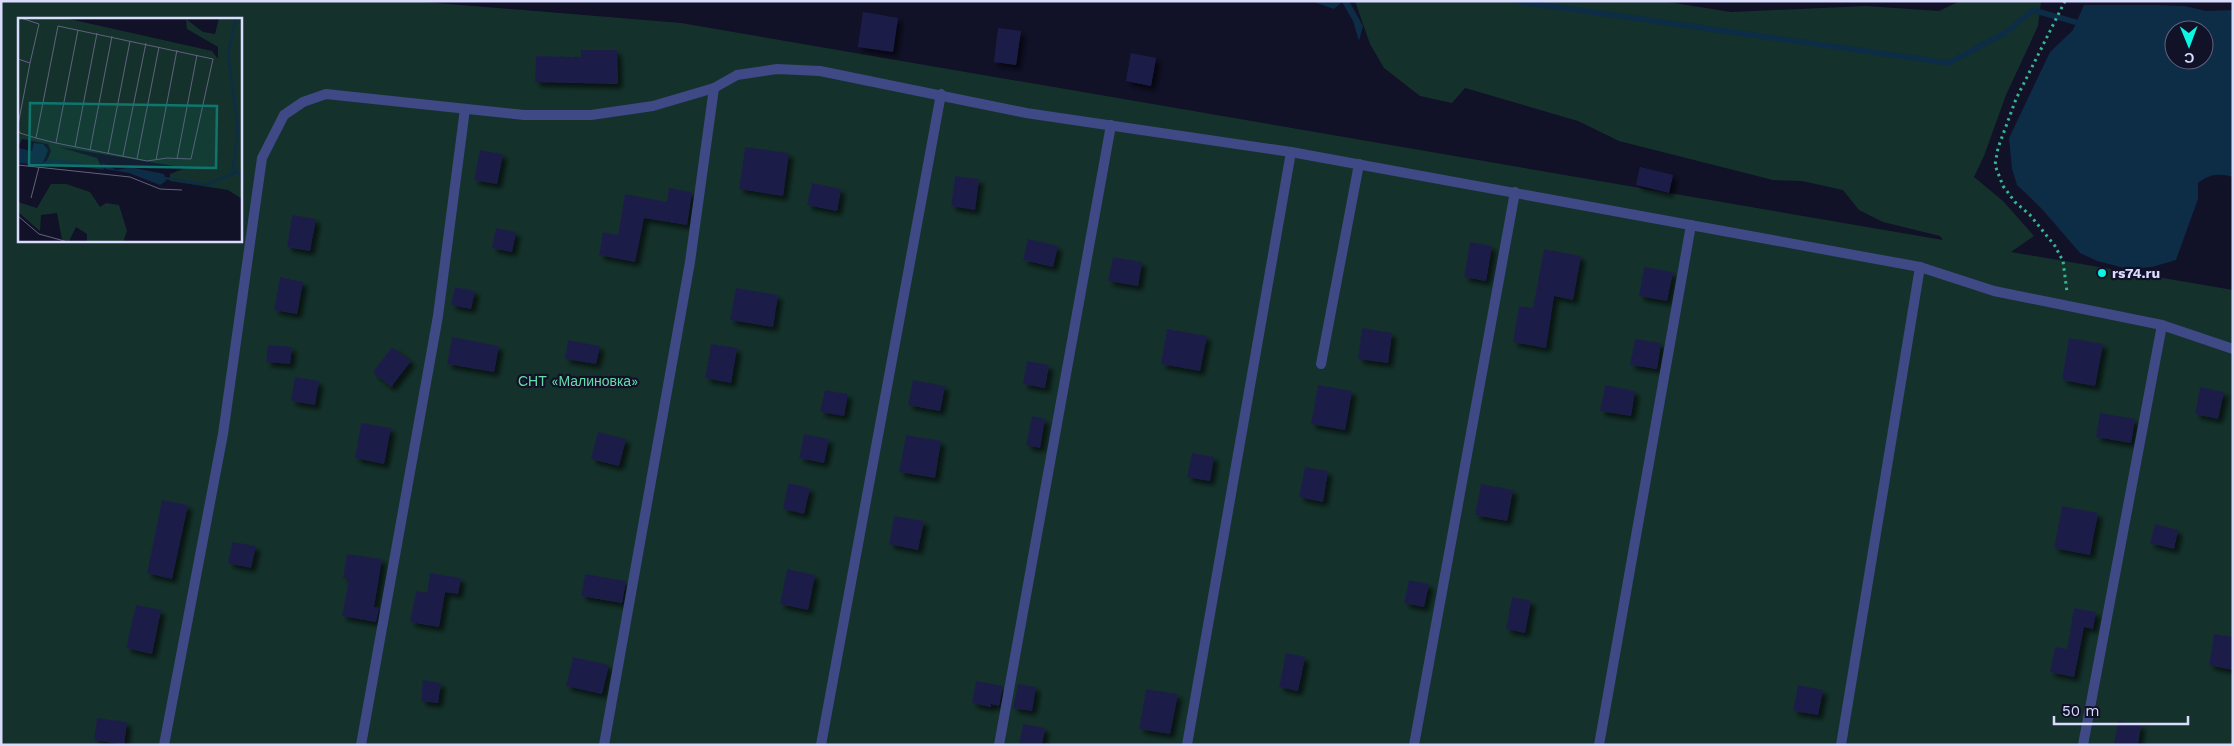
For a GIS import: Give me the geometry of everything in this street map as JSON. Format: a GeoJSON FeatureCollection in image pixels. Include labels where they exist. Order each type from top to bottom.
{"type":"FeatureCollection","features":[{"type":"Feature","properties":{"kind":"street"},"geometry":{"type":"LineString","coordinates":[[164,745],[223,434],[262,158],[284,115],[303,102],[326,94],[524,115],[592,115],[653,106],[714,88],[737,75],[777,69],[820,71],[940,94],[1026,114],[1291,152],[1920,267],[1994,291],[2034,301],[2067,304],[2162,325],[2233,349]]}},
{"type":"Feature","properties":{"kind":"street"},"geometry":{"type":"LineString","coordinates":[[604,745],[690,262],[714,88]]}},
{"type":"Feature","properties":{"kind":"street"},"geometry":{"type":"LineString","coordinates":[[821,745],[940,94]]}},
{"type":"Feature","properties":{"kind":"street"},"geometry":{"type":"LineString","coordinates":[[360,745],[438,316],[465,109]]}},
{"type":"Feature","properties":{"kind":"street"},"geometry":{"type":"LineString","coordinates":[[999,745],[1110,125]]}},
{"type":"Feature","properties":{"kind":"street"},"geometry":{"type":"LineString","coordinates":[[1187,745],[1291,152]]}},
{"type":"Feature","properties":{"kind":"street"},"geometry":{"type":"LineString","coordinates":[[1321,364],[1359,164]]}},
{"type":"Feature","properties":{"kind":"street"},"geometry":{"type":"LineString","coordinates":[[1414,745],[1515,192]]}},
{"type":"Feature","properties":{"kind":"street"},"geometry":{"type":"LineString","coordinates":[[1599,745],[1691,225]]}},
{"type":"Feature","properties":{"kind":"street"},"geometry":{"type":"LineString","coordinates":[[1841,745],[1920,267]]}},
{"type":"Feature","properties":{"kind":"street"},"geometry":{"type":"LineString","coordinates":[[2083,745],[2162,325]]}},
{"type":"Feature","properties":{"kind":"path"},"geometry":{"type":"LineString","coordinates":[[2065,1],[2016,99],[1998,148],[1995,165],[2003,186],[2055,246],[2063,261],[2067,282],[2067,304]]}},
{"type":"Feature","properties":{"kind":"green space","name":"СНТ «Малиновка»"},"geometry":{"type":"Polygon","coordinates":[[[1,1],[412,1],[681,23],[1943,240],[1940,236],[1883,222],[1859,210],[1843,190],[1802,181],[1773,180],[1619,141],[1578,121],[1465,88],[1452,103],[1420,96],[1384,68],[1370,44],[1355,1],[1662,1],[1731,12],[1866,6],[1939,11],[1960,1],[2041,1],[2038,26],[2006,95],[1984,156],[1974,177],[2003,201],[2034,236],[2011,252],[2233,290],[2233,745],[1,745],[1,1]]]}},
{"type":"Feature","properties":{"kind":"water"},"geometry":{"type":"Polygon","coordinates":[[[1311,1],[1349,1],[1363,26],[1359,41],[1353,21],[1342,2],[1334,9],[1311,1]]]}},
{"type":"Feature","properties":{"kind":"water"},"geometry":{"type":"Polygon","coordinates":[[[2084,5],[2159,5],[2185,6],[2206,11],[2233,10],[2233,177],[2215,175],[2198,183],[2198,199],[2176,260],[2152,267],[2128,269],[2097,261],[2080,253],[2041,208],[2017,185],[2012,169],[2009,138],[2050,52],[2073,30],[2084,5]]]}},
{"type":"Feature","properties":{"kind":"building"},"geometry":{"type":"Polygon","coordinates":[[[863,12],[898,18],[893,52],[858,47],[863,12]]]}},
{"type":"Feature","properties":{"kind":"building"},"geometry":{"type":"Polygon","coordinates":[[[998,28],[1021,31],[1016,65],[994,62],[998,28]]]}},
{"type":"Feature","properties":{"kind":"building"},"geometry":{"type":"Polygon","coordinates":[[[581,50],[617,50],[618,84],[535,82],[536,56],[581,57],[581,50]]]}},
{"type":"Feature","properties":{"kind":"building"},"geometry":{"type":"Polygon","coordinates":[[[1131,53],[1156,58],[1151,86],[1126,81],[1131,53]]]}},
{"type":"Feature","properties":{"kind":"building"},"geometry":{"type":"Polygon","coordinates":[[[745,147],[789,153],[783,196],[739,189],[745,147]]]}},
{"type":"Feature","properties":{"kind":"building"},"geometry":{"type":"Polygon","coordinates":[[[480,150],[503,154],[497,184],[474,180],[480,150]]]}},
{"type":"Feature","properties":{"kind":"building"},"geometry":{"type":"Polygon","coordinates":[[[1640,167],[1673,175],[1669,193],[1636,185],[1640,167]]]}},
{"type":"Feature","properties":{"kind":"building"},"geometry":{"type":"Polygon","coordinates":[[[955,176],[979,179],[975,210],[951,206],[955,176]]]}},
{"type":"Feature","properties":{"kind":"building"},"geometry":{"type":"Polygon","coordinates":[[[812,183],[841,189],[837,211],[807,205],[812,183]]]}},
{"type":"Feature","properties":{"kind":"building"},"geometry":{"type":"Polygon","coordinates":[[[669,188],[692,192],[687,225],[644,218],[635,262],[599,255],[603,232],[618,235],[625,194],[667,202],[669,188]]]}},
{"type":"Feature","properties":{"kind":"building"},"geometry":{"type":"Polygon","coordinates":[[[292,215],[316,219],[310,251],[287,247],[292,215]]]}},
{"type":"Feature","properties":{"kind":"building"},"geometry":{"type":"Polygon","coordinates":[[[496,228],[516,232],[512,252],[492,248],[496,228]]]}},
{"type":"Feature","properties":{"kind":"building"},"geometry":{"type":"Polygon","coordinates":[[[1028,239],[1058,246],[1053,267],[1023,260],[1028,239]]]}},
{"type":"Feature","properties":{"kind":"building"},"geometry":{"type":"Polygon","coordinates":[[[1470,242],[1492,246],[1486,281],[1464,277],[1470,242]]]}},
{"type":"Feature","properties":{"kind":"building"},"geometry":{"type":"Polygon","coordinates":[[[1544,249],[1581,256],[1573,300],[1554,296],[1546,348],[1513,342],[1519,306],[1533,308],[1544,249]]]}},
{"type":"Feature","properties":{"kind":"building"},"geometry":{"type":"Polygon","coordinates":[[[1113,257],[1142,262],[1138,286],[1108,281],[1113,257]]]}},
{"type":"Feature","properties":{"kind":"building"},"geometry":{"type":"Polygon","coordinates":[[[1644,267],[1673,272],[1667,301],[1639,296],[1644,267]]]}},
{"type":"Feature","properties":{"kind":"building"},"geometry":{"type":"Polygon","coordinates":[[[280,277],[303,282],[297,314],[274,310],[280,277]]]}},
{"type":"Feature","properties":{"kind":"building"},"geometry":{"type":"Polygon","coordinates":[[[455,287],[475,291],[471,309],[451,305],[455,287]]]}},
{"type":"Feature","properties":{"kind":"building"},"geometry":{"type":"Polygon","coordinates":[[[736,288],[778,295],[773,327],[730,320],[736,288]]]}},
{"type":"Feature","properties":{"kind":"building"},"geometry":{"type":"Polygon","coordinates":[[[1362,328],[1392,333],[1388,363],[1358,359],[1362,328]]]}},
{"type":"Feature","properties":{"kind":"building"},"geometry":{"type":"Polygon","coordinates":[[[1167,329],[1207,336],[1200,371],[1161,364],[1167,329]]]}},
{"type":"Feature","properties":{"kind":"building"},"geometry":{"type":"Polygon","coordinates":[[[452,337],[499,346],[494,372],[447,364],[452,337]]]}},
{"type":"Feature","properties":{"kind":"building"},"geometry":{"type":"Polygon","coordinates":[[[2069,338],[2103,344],[2095,386],[2062,380],[2069,338]]]}},
{"type":"Feature","properties":{"kind":"building"},"geometry":{"type":"Polygon","coordinates":[[[1635,339],[1661,343],[1657,369],[1630,365],[1635,339]]]}},
{"type":"Feature","properties":{"kind":"building"},"geometry":{"type":"Polygon","coordinates":[[[568,340],[600,346],[596,364],[565,359],[568,340]]]}},
{"type":"Feature","properties":{"kind":"building"},"geometry":{"type":"Polygon","coordinates":[[[711,344],[737,348],[731,383],[705,378],[711,344]]]}},
{"type":"Feature","properties":{"kind":"building"},"geometry":{"type":"Polygon","coordinates":[[[268,345],[292,347],[290,364],[266,362],[268,345]]]}},
{"type":"Feature","properties":{"kind":"building"},"geometry":{"type":"Polygon","coordinates":[[[392,347],[411,361],[391,387],[373,372],[392,347]]]}},
{"type":"Feature","properties":{"kind":"building"},"geometry":{"type":"Polygon","coordinates":[[[1027,361],[1049,365],[1045,388],[1023,384],[1027,361]]]}},
{"type":"Feature","properties":{"kind":"building"},"geometry":{"type":"Polygon","coordinates":[[[295,377],[319,381],[315,405],[291,401],[295,377]]]}},
{"type":"Feature","properties":{"kind":"building"},"geometry":{"type":"Polygon","coordinates":[[[913,380],[945,386],[940,411],[908,405],[913,380]]]}},
{"type":"Feature","properties":{"kind":"building"},"geometry":{"type":"Polygon","coordinates":[[[1318,385],[1352,391],[1345,430],[1311,424],[1318,385]]]}},
{"type":"Feature","properties":{"kind":"building"},"geometry":{"type":"Polygon","coordinates":[[[1605,385],[1635,391],[1631,416],[1600,411],[1605,385]]]}},
{"type":"Feature","properties":{"kind":"building"},"geometry":{"type":"Polygon","coordinates":[[[2200,387],[2224,392],[2218,419],[2195,414],[2200,387]]]}},
{"type":"Feature","properties":{"kind":"building"},"geometry":{"type":"Polygon","coordinates":[[[825,390],[848,394],[844,416],[820,412],[825,390]]]}},
{"type":"Feature","properties":{"kind":"building"},"geometry":{"type":"Polygon","coordinates":[[[2100,413],[2135,419],[2131,443],[2096,437],[2100,413]]]}},
{"type":"Feature","properties":{"kind":"building"},"geometry":{"type":"Polygon","coordinates":[[[1032,416],[1045,419],[1040,448],[1026,445],[1032,416]]]}},
{"type":"Feature","properties":{"kind":"building"},"geometry":{"type":"Polygon","coordinates":[[[361,423],[391,428],[384,464],[355,458],[361,423]]]}},
{"type":"Feature","properties":{"kind":"building"},"geometry":{"type":"Polygon","coordinates":[[[598,432],[626,439],[619,466],[591,459],[598,432]]]}},
{"type":"Feature","properties":{"kind":"building"},"geometry":{"type":"Polygon","coordinates":[[[804,434],[829,439],[824,463],[799,458],[804,434]]]}},
{"type":"Feature","properties":{"kind":"building"},"geometry":{"type":"Polygon","coordinates":[[[906,435],[941,441],[935,478],[899,472],[906,435]]]}},
{"type":"Feature","properties":{"kind":"building"},"geometry":{"type":"Polygon","coordinates":[[[1192,453],[1214,457],[1210,481],[1187,477],[1192,453]]]}},
{"type":"Feature","properties":{"kind":"building"},"geometry":{"type":"Polygon","coordinates":[[[1305,467],[1328,471],[1323,502],[1299,497],[1305,467]]]}},
{"type":"Feature","properties":{"kind":"building"},"geometry":{"type":"Polygon","coordinates":[[[788,483],[810,488],[804,514],[783,509],[788,483]]]}},
{"type":"Feature","properties":{"kind":"building"},"geometry":{"type":"Polygon","coordinates":[[[1481,484],[1513,490],[1507,521],[1475,515],[1481,484]]]}},
{"type":"Feature","properties":{"kind":"building"},"geometry":{"type":"Polygon","coordinates":[[[162,500],[188,505],[172,579],[147,573],[162,500]]]}},
{"type":"Feature","properties":{"kind":"building"},"geometry":{"type":"Polygon","coordinates":[[[2062,506],[2098,513],[2090,555],[2054,548],[2062,506]]]}},
{"type":"Feature","properties":{"kind":"building"},"geometry":{"type":"Polygon","coordinates":[[[894,516],[924,521],[918,550],[889,544],[894,516]]]}},
{"type":"Feature","properties":{"kind":"building"},"geometry":{"type":"Polygon","coordinates":[[[2155,524],[2178,530],[2174,549],[2150,543],[2155,524]]]}},
{"type":"Feature","properties":{"kind":"building"},"geometry":{"type":"Polygon","coordinates":[[[232,542],[256,546],[251,568],[228,563],[232,542]]]}},
{"type":"Feature","properties":{"kind":"building"},"geometry":{"type":"Polygon","coordinates":[[[347,554],[382,559],[374,607],[379,608],[376,622],[342,616],[349,579],[343,578],[347,554]]]}},
{"type":"Feature","properties":{"kind":"building"},"geometry":{"type":"Polygon","coordinates":[[[787,569],[815,575],[808,610],[780,604],[787,569]]]}},
{"type":"Feature","properties":{"kind":"building"},"geometry":{"type":"Polygon","coordinates":[[[430,573],[461,578],[458,594],[445,592],[439,627],[410,622],[416,591],[427,593],[430,573]]]}},
{"type":"Feature","properties":{"kind":"building"},"geometry":{"type":"Polygon","coordinates":[[[585,574],[626,581],[622,603],[581,596],[585,574]]]}},
{"type":"Feature","properties":{"kind":"building"},"geometry":{"type":"Polygon","coordinates":[[[1409,580],[1429,584],[1424,607],[1404,603],[1409,580]]]}},
{"type":"Feature","properties":{"kind":"building"},"geometry":{"type":"Polygon","coordinates":[[[1512,597],[1531,601],[1525,633],[1506,629],[1512,597]]]}},
{"type":"Feature","properties":{"kind":"building"},"geometry":{"type":"Polygon","coordinates":[[[136,605],[161,610],[152,654],[126,648],[136,605]]]}},
{"type":"Feature","properties":{"kind":"building"},"geometry":{"type":"Polygon","coordinates":[[[2074,608],[2096,612],[2093,629],[2084,627],[2074,677],[2050,672],[2055,647],[2067,649],[2074,608]]]}},
{"type":"Feature","properties":{"kind":"building"},"geometry":{"type":"Polygon","coordinates":[[[2214,634],[2233,637],[2233,670],[2209,665],[2214,634]]]}},
{"type":"Feature","properties":{"kind":"building"},"geometry":{"type":"Polygon","coordinates":[[[1286,653],[1305,657],[1298,691],[1279,687],[1286,653]]]}},
{"type":"Feature","properties":{"kind":"building"},"geometry":{"type":"Polygon","coordinates":[[[573,657],[609,665],[602,694],[566,686],[573,657]]]}},
{"type":"Feature","properties":{"kind":"building"},"geometry":{"type":"Polygon","coordinates":[[[423,680],[441,683],[438,703],[421,701],[423,680]]]}},
{"type":"Feature","properties":{"kind":"building"},"geometry":{"type":"Polygon","coordinates":[[[976,681],[1003,686],[999,706],[991,704],[991,707],[972,703],[976,681]]]}},
{"type":"Feature","properties":{"kind":"building"},"geometry":{"type":"Polygon","coordinates":[[[1018,684],[1036,687],[1032,711],[1013,708],[1018,684]]]}},
{"type":"Feature","properties":{"kind":"building"},"geometry":{"type":"Polygon","coordinates":[[[1798,685],[1823,690],[1818,715],[1793,711],[1798,685]]]}},
{"type":"Feature","properties":{"kind":"building"},"geometry":{"type":"Polygon","coordinates":[[[1146,689],[1178,694],[1170,734],[1139,729],[1146,689]]]}},
{"type":"Feature","properties":{"kind":"building"},"geometry":{"type":"Polygon","coordinates":[[[97,718],[127,722],[124,745],[94,740],[97,718]]]}},
{"type":"Feature","properties":{"kind":"building"},"geometry":{"type":"Polygon","coordinates":[[[2118,721],[2141,725],[2138,745],[2114,745],[2118,721]]]}},
{"type":"Feature","properties":{"kind":"building"},"geometry":{"type":"Polygon","coordinates":[[[1023,724],[1045,728],[1042,745],[1019,745],[1023,724]]]}},
{"type":"Feature","properties":{"kind":"waterway"},"geometry":{"type":"LineString","coordinates":[[1515,1],[1949,63],[2005,33],[2033,10],[2082,24]]}},
{"type":"Feature","properties":{"kind":"place","name":"rs74.ru"},"geometry":{"type":"Point","coordinates":[2102,273]}}]}
